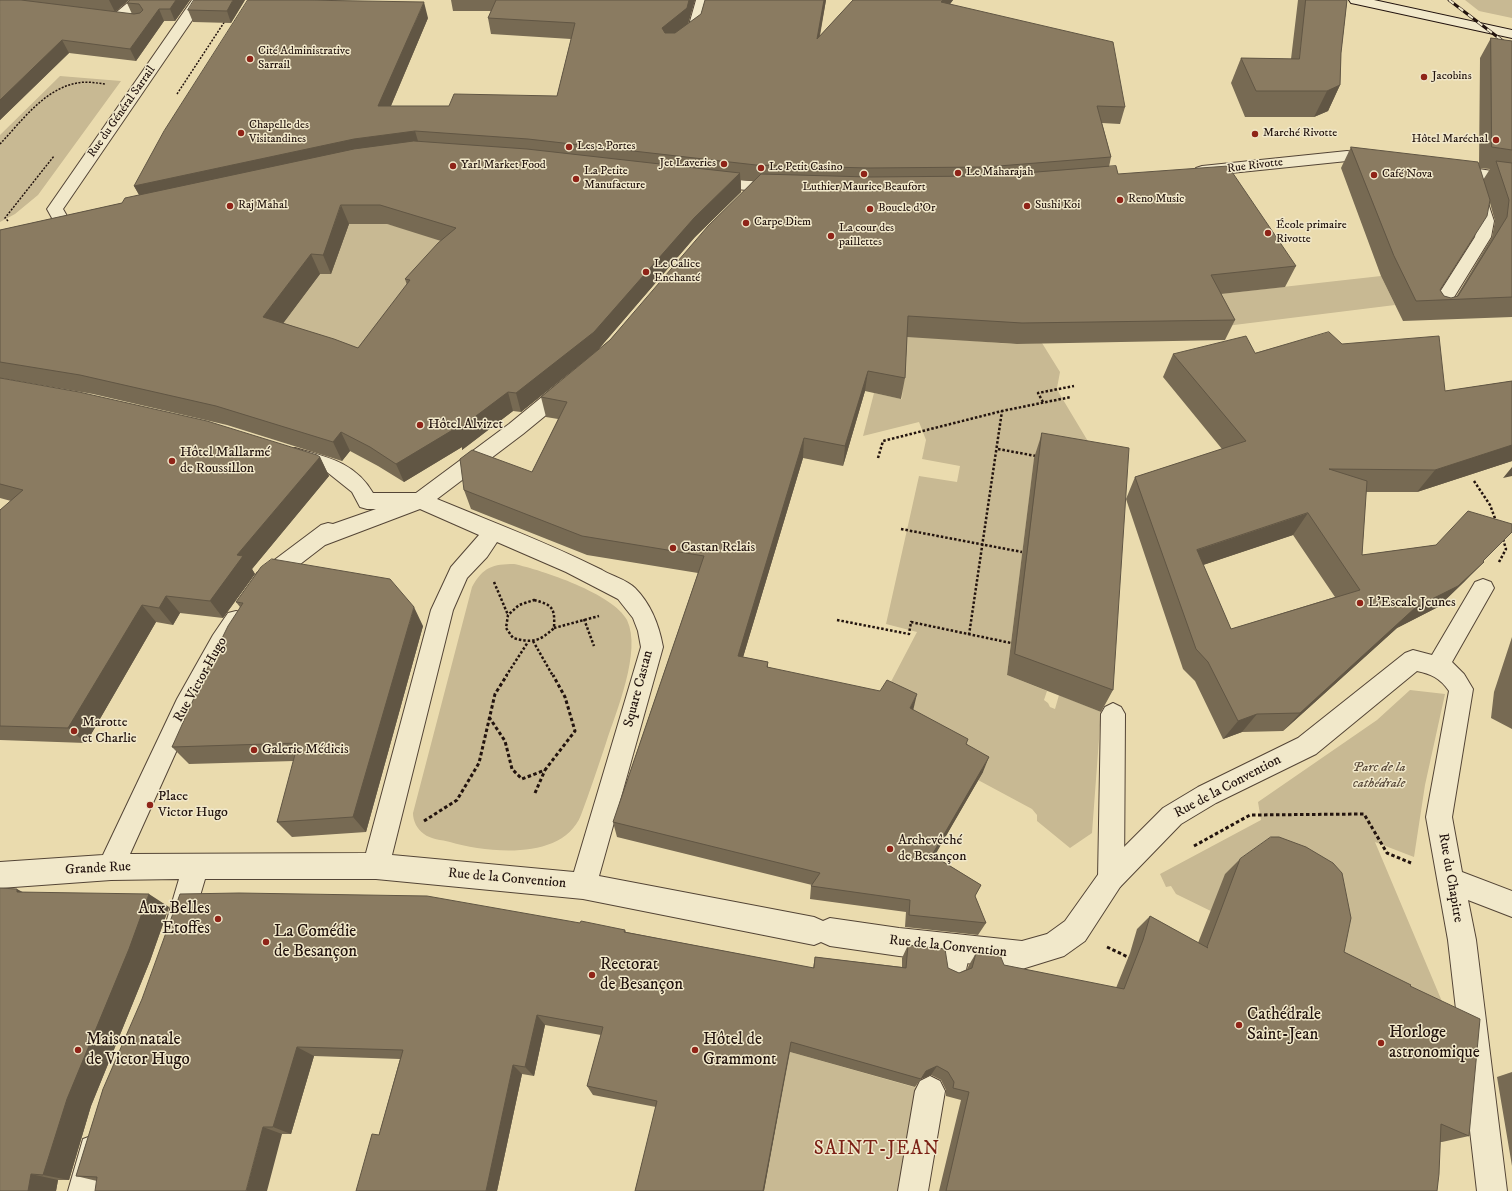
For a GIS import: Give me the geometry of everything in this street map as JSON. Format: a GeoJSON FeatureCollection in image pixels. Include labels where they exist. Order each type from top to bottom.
{"type":"FeatureCollection","features":[{"type":"Feature","properties":{"kind":"street"},"geometry":{"type":"LineString","coordinates":[[118,18],[140,0]]}},
{"type":"Feature","properties":{"kind":"street","name":"Rue du Général Sarrail"},"geometry":{"type":"LineString","coordinates":[[45,227],[70,222],[54,209],[199,0]]}},
{"type":"Feature","properties":{"kind":"street"},"geometry":{"type":"LineString","coordinates":[[671,46],[695,27],[704,0]]}},
{"type":"Feature","properties":{"kind":"street"},"geometry":{"type":"LineString","coordinates":[[1356,0],[1512,34]]}},
{"type":"Feature","properties":{"kind":"street"},"geometry":{"type":"LineString","coordinates":[[1398,0],[1512,25]]}},
{"type":"Feature","properties":{"kind":"street"},"geometry":{"type":"LineString","coordinates":[[102,16],[133,20]]}},
{"type":"Feature","properties":{"kind":"street","name":"Rue Rivotte"},"geometry":{"type":"LineString","coordinates":[[1184,173],[1347,156],[1388,161]]}},
{"type":"Feature","properties":{"kind":"street"},"geometry":{"type":"LineString","coordinates":[[1438,168],[1512,179]]}},
{"type":"Feature","properties":{"kind":"street"},"geometry":{"type":"LineString","coordinates":[[693,181],[756,188],[796,189]]}},
{"type":"Feature","properties":{"kind":"street"},"geometry":{"type":"LineString","coordinates":[[1437,311],[1483,237],[1486,221],[1474,183]]}},
{"type":"Feature","properties":{"kind":"street"},"geometry":{"type":"LineString","coordinates":[[741,202],[756,188]]}},
{"type":"Feature","properties":{"kind":"street"},"geometry":{"type":"LineString","coordinates":[[318,539],[420,501],[516,429],[581,376]]}},
{"type":"Feature","properties":{"kind":"street"},"geometry":{"type":"LineString","coordinates":[[281,450],[334,467],[359,487],[367,501],[420,501]]}},
{"type":"Feature","properties":{"kind":"street","name":"Rue Victor Hugo"},"geometry":{"type":"LineString","coordinates":[[111,867],[185,706],[220,642],[265,580],[367,501]]}},
{"type":"Feature","properties":{"kind":"street","name":"Square Castan"},"geometry":{"type":"LineString","coordinates":[[420,501],[492,533],[574,566],[626,593],[642,613],[649,631],[652,647],[584,886]]}},
{"type":"Feature","properties":{"kind":"street"},"geometry":{"type":"LineString","coordinates":[[376,866],[442,610],[459,573],[479,551],[492,533]]}},
{"type":"Feature","properties":{"kind":"street"},"geometry":{"type":"LineString","coordinates":[[1438,665],[1483,588]]}},
{"type":"Feature","properties":{"kind":"street","name":"Rue de la Convention"},"geometry":{"type":"LineString","coordinates":[[196,867],[376,866],[584,886],[954,958],[1022,955],[1054,946],[1075,931],[1111,878],[1172,816],[1207,795],[1307,746],[1413,660],[1438,665]]}},
{"type":"Feature","properties":{"kind":"street","name":"Rue du Chapitre"},"geometry":{"type":"LineString","coordinates":[[1438,665],[1455,679],[1460,689],[1439,817],[1462,940],[1492,1191]]}},
{"type":"Feature","properties":{"kind":"street"},"geometry":{"type":"LineString","coordinates":[[1111,878],[1113,714]]}},
{"type":"Feature","properties":{"kind":"street","name":"Grande Rue"},"geometry":{"type":"LineString","coordinates":[[0,875],[111,867],[196,867]]}},
{"type":"Feature","properties":{"kind":"street"},"geometry":{"type":"LineString","coordinates":[[172,943],[185,907],[196,867]]}},
{"type":"Feature","properties":{"kind":"street"},"geometry":{"type":"LineString","coordinates":[[1451,880],[1512,904]]}},
{"type":"Feature","properties":{"kind":"street"},"geometry":{"type":"LineString","coordinates":[[912,1191],[930,1092]]}},
{"type":"Feature","properties":{"kind":"street"},"geometry":{"type":"LineString","coordinates":[[83,1191],[102,1126]]}},
{"type":"Feature","properties":{"kind":"path"},"geometry":{"type":"LineString","coordinates":[[177,94],[226,19]]}},
{"type":"Feature","properties":{"kind":"path"},"geometry":{"type":"LineString","coordinates":[[0,144],[40,104],[59,89],[79,83],[110,84]]}},
{"type":"Feature","properties":{"kind":"path"},"geometry":{"type":"LineString","coordinates":[[0,217],[5,218]]}},
{"type":"Feature","properties":{"kind":"path"},"geometry":{"type":"LineString","coordinates":[[1043,402],[1038,393],[1074,386]]}},
{"type":"Feature","properties":{"kind":"path"},"geometry":{"type":"LineString","coordinates":[[878,458],[883,441],[1002,411],[1070,397]]}},
{"type":"Feature","properties":{"kind":"path"},"geometry":{"type":"LineString","coordinates":[[969,635],[982,544],[998,450],[1002,411]]}},
{"type":"Feature","properties":{"kind":"path"},"geometry":{"type":"LineString","coordinates":[[998,450],[1037,456]]}},
{"type":"Feature","properties":{"kind":"path"},"geometry":{"type":"LineString","coordinates":[[1474,481],[1490,505],[1498,527]]}},
{"type":"Feature","properties":{"kind":"path"},"geometry":{"type":"LineString","coordinates":[[901,528],[1022,552]]}},
{"type":"Feature","properties":{"kind":"path"},"geometry":{"type":"LineString","coordinates":[[1483,588],[1506,550],[1501,535]]}},
{"type":"Feature","properties":{"kind":"path"},"geometry":{"type":"LineString","coordinates":[[554,628],[555,614],[548,604],[534,600],[519,604],[508,615],[506,628],[513,638],[528,642],[543,638],[554,628],[605,614]]}},
{"type":"Feature","properties":{"kind":"path"},"geometry":{"type":"LineString","coordinates":[[584,619],[594,646]]}},
{"type":"Feature","properties":{"kind":"path"},"geometry":{"type":"LineString","coordinates":[[837,620],[908,634],[911,622],[1011,643]]}},
{"type":"Feature","properties":{"kind":"path"},"geometry":{"type":"LineString","coordinates":[[533,641],[565,697],[575,731],[545,770],[535,793]]}},
{"type":"Feature","properties":{"kind":"path"},"geometry":{"type":"LineString","coordinates":[[422,823],[457,800],[479,763],[495,694],[528,642]]}},
{"type":"Feature","properties":{"kind":"path"},"geometry":{"type":"LineString","coordinates":[[489,717],[505,741],[512,769],[522,780],[545,770]]}},
{"type":"Feature","properties":{"kind":"path"},"geometry":{"type":"LineString","coordinates":[[1250,815],[1364,814],[1387,853]]}},
{"type":"Feature","properties":{"kind":"path"},"geometry":{"type":"LineString","coordinates":[[1110,948],[1137,962]]}},
{"type":"Feature","properties":{"kind":"green space"},"geometry":{"type":"Polygon","coordinates":[[[1465,0],[1512,0],[1512,18],[1479,11],[1465,0]]]}},
{"type":"Feature","properties":{"kind":"green space"},"geometry":{"type":"Polygon","coordinates":[[[60,76],[121,81],[38,195],[15,214],[0,222],[0,135],[60,76]]]}},
{"type":"Feature","properties":{"kind":"green space"},"geometry":{"type":"Polygon","coordinates":[[[330,224],[387,224],[452,241],[367,367],[270,339],[286,319],[310,274],[331,274],[341,242],[330,224]]]}},
{"type":"Feature","properties":{"kind":"green space"},"geometry":{"type":"Polygon","coordinates":[[[1381,276],[1395,305],[1218,327],[1202,296],[1381,276]]]}},
{"type":"Feature","properties":{"kind":"green space"},"geometry":{"type":"Polygon","coordinates":[[[906,335],[1011,344],[1042,343],[1060,372],[1057,388],[1059,393],[1089,443],[1034,459],[1007,675],[1047,691],[1044,700],[1050,707],[1055,709],[1059,695],[1101,712],[1092,833],[1070,848],[1037,821],[1037,815],[1032,809],[978,780],[883,697],[917,632],[886,624],[919,476],[957,482],[960,466],[922,459],[926,440],[919,422],[863,436],[874,393],[902,399],[906,335]]]}},
{"type":"Feature","properties":{"kind":"green space"},"geometry":{"type":"Polygon","coordinates":[[[514,564],[576,584],[593,592],[620,610],[627,620],[631,633],[630,664],[616,715],[594,779],[581,815],[572,830],[558,840],[542,847],[523,850],[484,849],[427,836],[417,827],[413,813],[472,587],[480,575],[489,568],[500,565],[514,564]]]}},
{"type":"Feature","properties":{"kind":"green space","name":"Parc de la cathédrale"},"geometry":{"type":"Polygon","coordinates":[[[1410,690],[1445,694],[1425,785],[1414,857],[1375,842],[1454,1030],[1176,894],[1171,886],[1166,887],[1160,874],[1261,820],[1258,802],[1377,720],[1410,690]]]}},
{"type":"Feature","properties":{"kind":"green space"},"geometry":{"type":"Polygon","coordinates":[[[790,1052],[917,1088],[898,1191],[764,1191],[790,1052]]]}},
{"type":"Feature","properties":{"kind":"building"},"geometry":{"type":"Polygon","coordinates":[[[0,0],[21,0],[134,14],[140,13],[143,10],[139,4],[127,3],[130,0],[176,0],[170,9],[159,9],[130,49],[62,40],[0,100],[0,0]]]}},
{"type":"Feature","properties":{"kind":"building"},"geometry":{"type":"Polygon","coordinates":[[[194,0],[233,0],[227,11],[188,10],[194,0]]]}},
{"type":"Feature","properties":{"kind":"building"},"geometry":{"type":"Polygon","coordinates":[[[248,0],[424,2],[378,106],[449,106],[454,94],[557,96],[575,23],[488,18],[496,0],[689,0],[687,8],[662,28],[665,33],[675,33],[701,14],[705,0],[824,0],[817,39],[853,0],[943,0],[941,2],[1113,42],[1125,107],[1097,106],[1111,157],[986,167],[868,168],[756,165],[528,139],[415,131],[354,139],[134,186],[164,131],[248,0]]]}},
{"type":"Feature","properties":{"kind":"building"},"geometry":{"type":"Polygon","coordinates":[[[1306,0],[1347,0],[1341,53],[1340,85],[1327,91],[1256,91],[1241,58],[1299,59],[1306,0]]]}},
{"type":"Feature","properties":{"kind":"building"},"geometry":{"type":"Polygon","coordinates":[[[1491,38],[1512,41],[1512,150],[1492,147],[1491,38]]]}},
{"type":"Feature","properties":{"kind":"building"},"geometry":{"type":"Polygon","coordinates":[[[414,141],[527,149],[740,173],[694,218],[594,332],[516,393],[508,392],[456,431],[456,428],[396,464],[370,447],[341,432],[333,442],[216,406],[80,375],[0,362],[0,230],[122,203],[125,198],[354,149],[414,141]],[[341,205],[323,255],[311,254],[263,317],[358,348],[410,280],[405,279],[438,243],[456,228],[380,205],[341,205]]]}},
{"type":"Feature","properties":{"kind":"building"},"geometry":{"type":"Polygon","coordinates":[[[1351,147],[1478,162],[1490,200],[1487,216],[1440,290],[1444,296],[1451,298],[1458,296],[1507,217],[1509,200],[1496,161],[1512,163],[1512,297],[1416,301],[1394,256],[1351,147]]]}},
{"type":"Feature","properties":{"kind":"building"},"geometry":{"type":"Polygon","coordinates":[[[1116,166],[1118,174],[1228,166],[1296,266],[1211,275],[1235,320],[1022,323],[908,316],[905,378],[868,371],[845,446],[804,438],[738,656],[768,662],[767,667],[880,691],[887,680],[917,694],[910,708],[968,739],[966,744],[989,757],[932,855],[981,885],[975,896],[986,923],[909,915],[910,900],[811,886],[820,873],[613,822],[704,556],[582,536],[464,490],[460,459],[472,450],[532,472],[567,402],[541,397],[610,340],[708,226],[761,174],[868,177],[987,176],[1116,166]]]}},
{"type":"Feature","properties":{"kind":"building"},"geometry":{"type":"Polygon","coordinates":[[[1329,332],[1342,344],[1439,336],[1445,391],[1512,381],[1512,445],[1435,470],[1329,469],[1367,481],[1362,555],[1436,545],[1468,511],[1512,524],[1512,532],[1483,561],[1484,562],[1458,586],[1416,607],[1300,713],[1257,714],[1238,721],[1208,662],[1196,649],[1135,477],[1246,441],[1173,354],[1246,336],[1255,353],[1329,332]],[[1308,513],[1197,550],[1231,629],[1360,590],[1308,513]]]}},
{"type":"Feature","properties":{"kind":"building"},"geometry":{"type":"Polygon","coordinates":[[[0,378],[79,392],[207,421],[320,457],[237,555],[243,556],[210,601],[166,596],[159,608],[142,605],[68,728],[0,726],[0,510],[23,490],[0,484],[0,378]]]}},
{"type":"Feature","properties":{"kind":"building"},"geometry":{"type":"Polygon","coordinates":[[[1042,433],[1129,448],[1113,690],[1015,654],[1042,433]]]}},
{"type":"Feature","properties":{"kind":"building"},"geometry":{"type":"Polygon","coordinates":[[[272,559],[390,579],[414,607],[353,817],[277,822],[298,743],[172,747],[228,626],[243,603],[236,602],[261,567],[272,559]]]}},
{"type":"Feature","properties":{"kind":"building"},"geometry":{"type":"Polygon","coordinates":[[[1271,837],[1279,837],[1306,847],[1333,863],[1342,873],[1351,918],[1344,952],[1411,985],[1410,986],[1480,1019],[1469,1136],[1441,1124],[1437,1191],[946,1191],[969,1092],[953,1088],[954,1082],[948,1072],[937,1066],[926,1071],[921,1079],[791,1042],[763,1191],[635,1191],[657,1101],[587,1086],[603,1027],[537,1015],[525,1067],[513,1065],[486,1191],[356,1191],[372,1134],[379,1135],[403,1050],[297,1047],[273,1127],[263,1127],[246,1191],[95,1191],[97,1177],[76,1176],[103,1089],[142,999],[180,894],[239,893],[427,896],[580,923],[581,921],[625,930],[624,932],[814,968],[815,957],[906,968],[908,945],[945,949],[948,968],[959,973],[972,968],[976,953],[1000,955],[1004,965],[1124,989],[1143,940],[1150,916],[1208,948],[1207,947],[1240,859],[1271,837]]]}},
{"type":"Feature","properties":{"kind":"building","name":"Maison natale de Victor Hugo"},"geometry":{"type":"Polygon","coordinates":[[[0,888],[17,889],[17,892],[149,894],[129,949],[67,1099],[43,1175],[31,1174],[28,1191],[0,1191],[0,888]]]}},
{"type":"Feature","properties":{"kind":"railway"},"geometry":{"type":"LineString","coordinates":[[1449,0],[1512,48]]}},
{"type":"Feature","properties":{"kind":"place","name":"Cité Administrative Sarrail"},"geometry":{"type":"Point","coordinates":[250,59]}},
{"type":"Feature","properties":{"kind":"place","name":"Jacobins"},"geometry":{"type":"Point","coordinates":[1424,77]}},
{"type":"Feature","properties":{"kind":"place","name":"Chapelle des Visitandines"},"geometry":{"type":"Point","coordinates":[241,133]}},
{"type":"Feature","properties":{"kind":"place","name":"Marché Rivotte"},"geometry":{"type":"Point","coordinates":[1255,134]}},
{"type":"Feature","properties":{"kind":"place","name":"Hôtel Maréchal"},"geometry":{"type":"Point","coordinates":[1496,140]}},
{"type":"Feature","properties":{"kind":"place","name":"Les 2 Portes"},"geometry":{"type":"Point","coordinates":[569,147]}},
{"type":"Feature","properties":{"kind":"place","name":"Jet Laveries"},"geometry":{"type":"Point","coordinates":[724,164]}},
{"type":"Feature","properties":{"kind":"place","name":"Yarl Market Food"},"geometry":{"type":"Point","coordinates":[453,166]}},
{"type":"Feature","properties":{"kind":"place","name":"Le Petit Casino"},"geometry":{"type":"Point","coordinates":[761,168]}},
{"type":"Feature","properties":{"kind":"place","name":"Le Maharajah"},"geometry":{"type":"Point","coordinates":[958,173]}},
{"type":"Feature","properties":{"kind":"place","name":"Luthier Maurice Beaufort"},"geometry":{"type":"Point","coordinates":[864,174]}},
{"type":"Feature","properties":{"kind":"place","name":"Café Nova"},"geometry":{"type":"Point","coordinates":[1374,175]}},
{"type":"Feature","properties":{"kind":"place","name":"La Petite Manufacture"},"geometry":{"type":"Point","coordinates":[576,179]}},
{"type":"Feature","properties":{"kind":"place","name":"Reno Music"},"geometry":{"type":"Point","coordinates":[1120,200]}},
{"type":"Feature","properties":{"kind":"place","name":"Raj Mahal"},"geometry":{"type":"Point","coordinates":[230,206]}},
{"type":"Feature","properties":{"kind":"place","name":"Sushi Koi"},"geometry":{"type":"Point","coordinates":[1027,206]}},
{"type":"Feature","properties":{"kind":"place","name":"Boucle d'Or"},"geometry":{"type":"Point","coordinates":[870,209]}},
{"type":"Feature","properties":{"kind":"place","name":"Carpe Diem"},"geometry":{"type":"Point","coordinates":[746,223]}},
{"type":"Feature","properties":{"kind":"place","name":"École primaire Rivotte"},"geometry":{"type":"Point","coordinates":[1268,233]}},
{"type":"Feature","properties":{"kind":"place","name":"La cour des paillettes"},"geometry":{"type":"Point","coordinates":[831,236]}},
{"type":"Feature","properties":{"kind":"place","name":"Le Calice Enchanté"},"geometry":{"type":"Point","coordinates":[646,272]}},
{"type":"Feature","properties":{"kind":"place","name":"Hôtel Alvizet"},"geometry":{"type":"Point","coordinates":[420,425]}},
{"type":"Feature","properties":{"kind":"place","name":"Hôtel Mallarmé de Roussillon"},"geometry":{"type":"Point","coordinates":[172,461]}},
{"type":"Feature","properties":{"kind":"place","name":"Castan Relais"},"geometry":{"type":"Point","coordinates":[673,548]}},
{"type":"Feature","properties":{"kind":"place","name":"L'Escale Jeunes"},"geometry":{"type":"Point","coordinates":[1360,603]}},
{"type":"Feature","properties":{"kind":"place","name":"Marotte et Charlie"},"geometry":{"type":"Point","coordinates":[74,731]}},
{"type":"Feature","properties":{"kind":"place","name":"Galerie Médicis"},"geometry":{"type":"Point","coordinates":[254,750]}},
{"type":"Feature","properties":{"kind":"place","name":"Place Victor Hugo"},"geometry":{"type":"Point","coordinates":[150,805]}},
{"type":"Feature","properties":{"kind":"place","name":"Archevêché de Besançon"},"geometry":{"type":"Point","coordinates":[890,849]}},
{"type":"Feature","properties":{"kind":"place","name":"Aux Belles Etoffes"},"geometry":{"type":"Point","coordinates":[218,919]}},
{"type":"Feature","properties":{"kind":"place","name":"La Comédie de Besançon"},"geometry":{"type":"Point","coordinates":[266,942]}},
{"type":"Feature","properties":{"kind":"place","name":"Rectorat de Besançon"},"geometry":{"type":"Point","coordinates":[592,975]}},
{"type":"Feature","properties":{"kind":"place","name":"Cathédrale Saint-Jean"},"geometry":{"type":"Point","coordinates":[1239,1025]}},
{"type":"Feature","properties":{"kind":"place","name":"Horloge astronomique"},"geometry":{"type":"Point","coordinates":[1381,1043]}},
{"type":"Feature","properties":{"kind":"place","name":"Maison natale de Victor Hugo"},"geometry":{"type":"Point","coordinates":[78,1050]}},
{"type":"Feature","properties":{"kind":"place","name":"Hôtel de Grammont"},"geometry":{"type":"Point","coordinates":[695,1050]}},
{"type":"Feature","properties":{"kind":"district","name":"SAINT-JEAN"},"geometry":{"type":"Point","coordinates":[877,1150]}}]}
